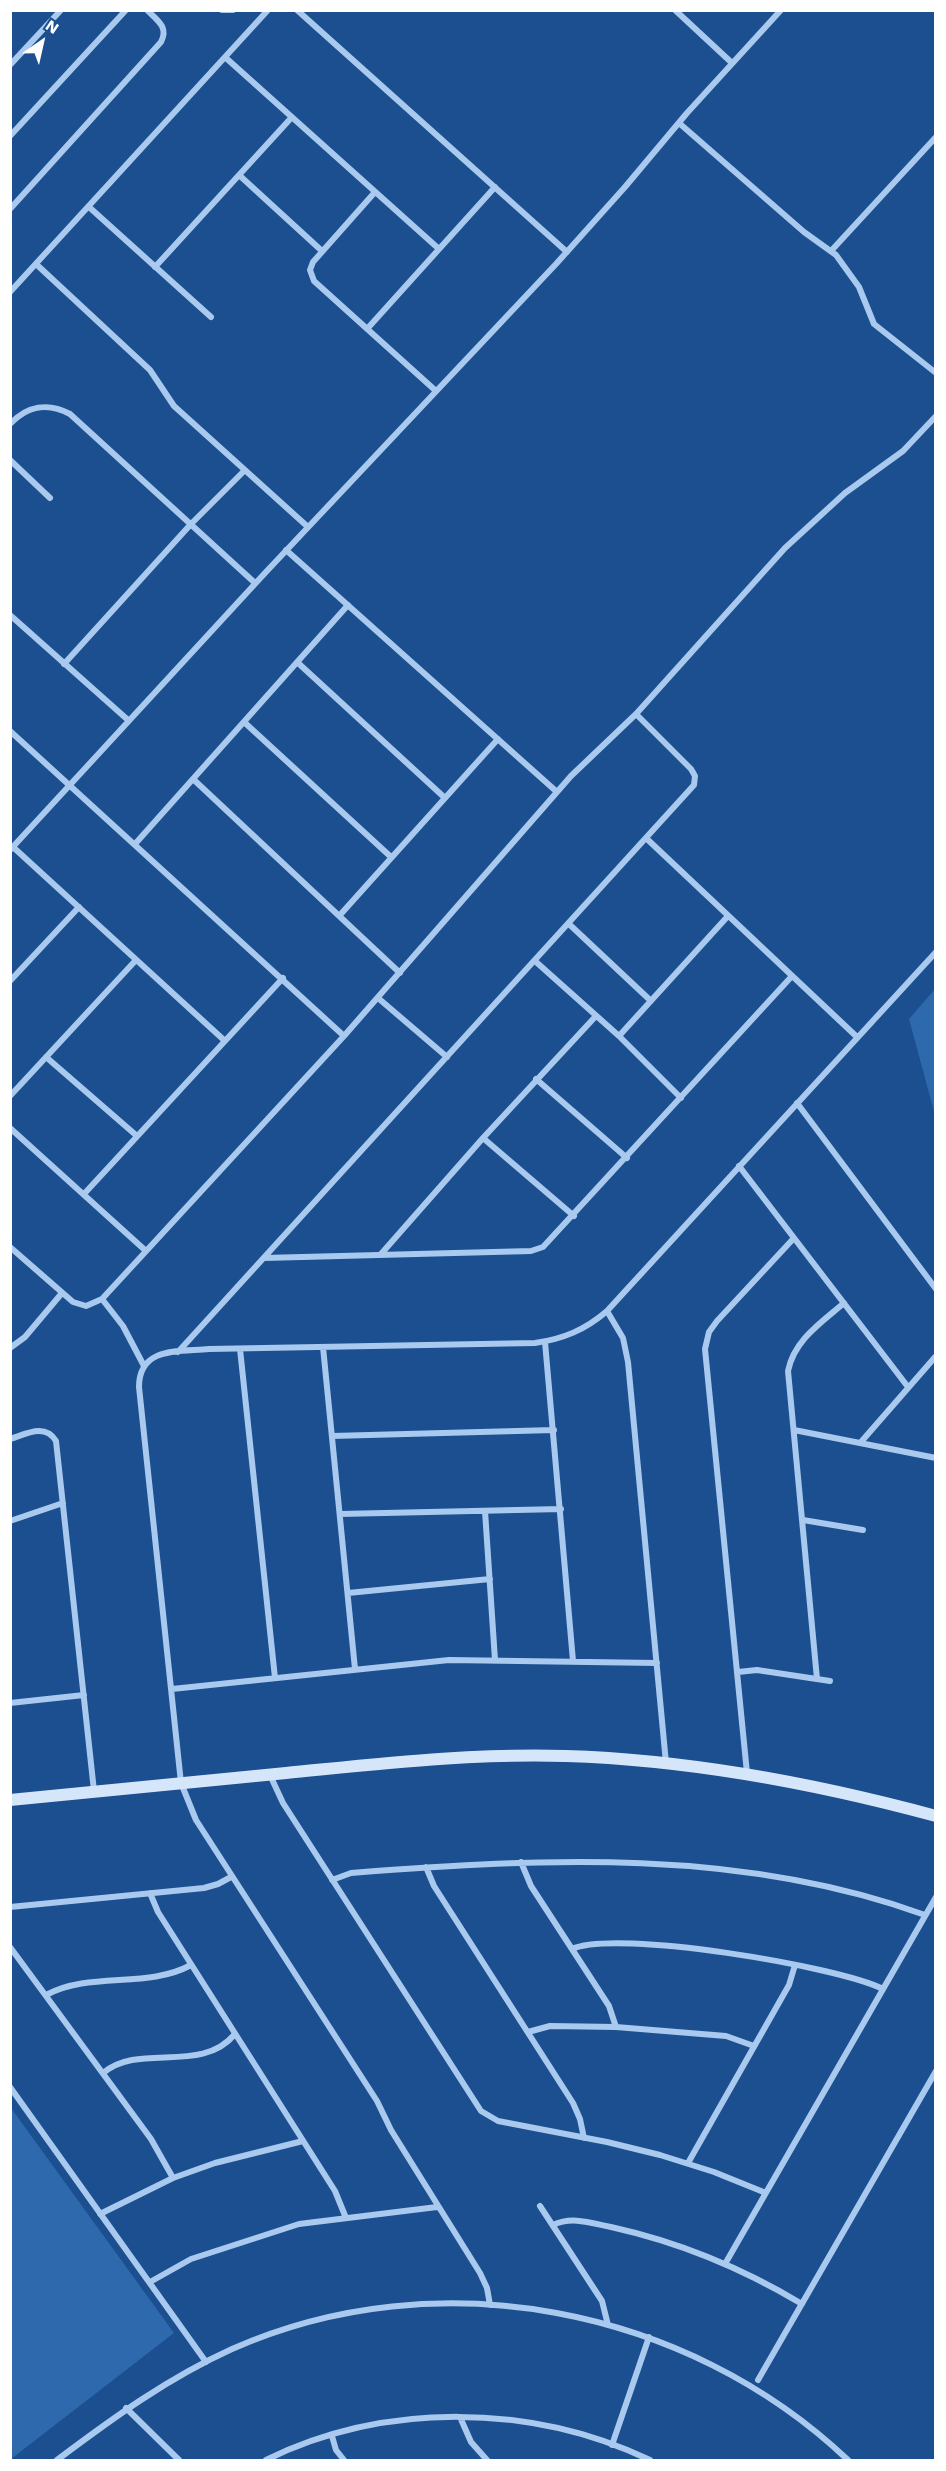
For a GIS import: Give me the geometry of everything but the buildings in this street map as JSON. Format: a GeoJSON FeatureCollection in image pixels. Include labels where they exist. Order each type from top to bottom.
{"type":"FeatureCollection","features":[{"type":"Feature","properties":{"kind":"street"},"geometry":{"type":"LineString","coordinates":[[10,65],[61,10]]}},
{"type":"Feature","properties":{"kind":"street"},"geometry":{"type":"LineString","coordinates":[[10,136],[126,10]]}},
{"type":"Feature","properties":{"kind":"street"},"geometry":{"type":"LineString","coordinates":[[10,209],[161,42],[164,37],[163,27],[147,10]]}},
{"type":"Feature","properties":{"kind":"street"},"geometry":{"type":"LineString","coordinates":[[222,10],[233,10]]}},
{"type":"Feature","properties":{"kind":"street"},"geometry":{"type":"LineString","coordinates":[[10,292],[268,10]]}},
{"type":"Feature","properties":{"kind":"street"},"geometry":{"type":"LineString","coordinates":[[297,10],[567,252]]}},
{"type":"Feature","properties":{"kind":"street"},"geometry":{"type":"LineString","coordinates":[[675,10],[732,63]]}},
{"type":"Feature","properties":{"kind":"street"},"geometry":{"type":"LineString","coordinates":[[225,1041],[12,848],[255,583],[567,252],[637,174],[678,123],[781,10]]}},
{"type":"Feature","properties":{"kind":"street"},"geometry":{"type":"LineString","coordinates":[[226,58],[439,249]]}},
{"type":"Feature","properties":{"kind":"street"},"geometry":{"type":"LineString","coordinates":[[155,267],[292,117]]}},
{"type":"Feature","properties":{"kind":"street"},"geometry":{"type":"LineString","coordinates":[[678,123],[797,227],[831,251],[853,278],[874,324],[936,373]]}},
{"type":"Feature","properties":{"kind":"street"},"geometry":{"type":"LineString","coordinates":[[831,251],[936,137]]}},
{"type":"Feature","properties":{"kind":"street"},"geometry":{"type":"LineString","coordinates":[[239,175],[322,251]]}},
{"type":"Feature","properties":{"kind":"street"},"geometry":{"type":"LineString","coordinates":[[367,329],[495,187]]}},
{"type":"Feature","properties":{"kind":"street"},"geometry":{"type":"LineString","coordinates":[[375,192],[322,251],[311,266],[311,278],[436,392]]}},
{"type":"Feature","properties":{"kind":"street"},"geometry":{"type":"LineString","coordinates":[[89,207],[211,317]]}},
{"type":"Feature","properties":{"kind":"street"},"geometry":{"type":"LineString","coordinates":[[36,264],[150,370],[174,406],[308,527]]}},
{"type":"Feature","properties":{"kind":"street"},"geometry":{"type":"LineString","coordinates":[[10,424],[24,413],[39,407],[55,407],[70,414],[255,583]]}},
{"type":"Feature","properties":{"kind":"street"},"geometry":{"type":"LineString","coordinates":[[10,1247],[72,1302],[91,1305],[102,1299],[344,1036],[581,765],[636,714],[793,540],[845,493],[903,451],[936,416]]}},
{"type":"Feature","properties":{"kind":"street"},"geometry":{"type":"LineString","coordinates":[[10,460],[50,498]]}},
{"type":"Feature","properties":{"kind":"street"},"geometry":{"type":"LineString","coordinates":[[64,664],[191,524],[244,470]]}},
{"type":"Feature","properties":{"kind":"street"},"geometry":{"type":"LineString","coordinates":[[286,550],[557,792]]}},
{"type":"Feature","properties":{"kind":"street"},"geometry":{"type":"LineString","coordinates":[[135,844],[348,605]]}},
{"type":"Feature","properties":{"kind":"street"},"geometry":{"type":"LineString","coordinates":[[10,615],[128,720]]}},
{"type":"Feature","properties":{"kind":"street"},"geometry":{"type":"LineString","coordinates":[[297,663],[445,798]]}},
{"type":"Feature","properties":{"kind":"street"},"geometry":{"type":"LineString","coordinates":[[178,1352],[694,785],[696,780],[691,769],[636,714]]}},
{"type":"Feature","properties":{"kind":"street"},"geometry":{"type":"LineString","coordinates":[[244,722],[391,857]]}},
{"type":"Feature","properties":{"kind":"street"},"geometry":{"type":"LineString","coordinates":[[10,731],[344,1036]]}},
{"type":"Feature","properties":{"kind":"street"},"geometry":{"type":"LineString","coordinates":[[340,915],[498,739]]}},
{"type":"Feature","properties":{"kind":"street"},"geometry":{"type":"LineString","coordinates":[[193,779],[400,973]]}},
{"type":"Feature","properties":{"kind":"street"},"geometry":{"type":"LineString","coordinates":[[647,839],[857,1037]]}},
{"type":"Feature","properties":{"kind":"street"},"geometry":{"type":"LineString","coordinates":[[10,981],[79,907]]}},
{"type":"Feature","properties":{"kind":"street"},"geometry":{"type":"LineString","coordinates":[[619,1036],[728,916]]}},
{"type":"Feature","properties":{"kind":"street"},"geometry":{"type":"LineString","coordinates":[[569,924],[651,1001]]}},
{"type":"Feature","properties":{"kind":"street"},"geometry":{"type":"LineString","coordinates":[[490,2305],[484,2280],[437,2207],[391,2130],[377,2101],[196,1820],[182,1783],[139,1386],[140,1374],[150,1359],[159,1354],[178,1352],[545,1342],[578,1332],[607,1311],[936,952]]}},
{"type":"Feature","properties":{"kind":"street"},"geometry":{"type":"LineString","coordinates":[[10,1096],[136,960]]}},
{"type":"Feature","properties":{"kind":"street"},"geometry":{"type":"LineString","coordinates":[[535,962],[619,1036],[681,1098]]}},
{"type":"Feature","properties":{"kind":"street"},"geometry":{"type":"LineString","coordinates":[[264,1258],[531,1251],[543,1248],[792,976]]}},
{"type":"Feature","properties":{"kind":"street"},"geometry":{"type":"LineString","coordinates":[[84,1194],[283,978]]}},
{"type":"Feature","properties":{"kind":"street"},"geometry":{"type":"LineString","coordinates":[[378,998],[447,1058]]}},
{"type":"Feature","properties":{"kind":"street"},"geometry":{"type":"LineString","coordinates":[[381,1254],[536,1079],[595,1017]]}},
{"type":"Feature","properties":{"kind":"street"},"geometry":{"type":"LineString","coordinates":[[46,1057],[137,1136]]}},
{"type":"Feature","properties":{"kind":"street"},"geometry":{"type":"LineString","coordinates":[[536,1079],[627,1158]]}},
{"type":"Feature","properties":{"kind":"street"},"geometry":{"type":"LineString","coordinates":[[797,1103],[936,1289]]}},
{"type":"Feature","properties":{"kind":"street"},"geometry":{"type":"LineString","coordinates":[[10,1128],[146,1251]]}},
{"type":"Feature","properties":{"kind":"street"},"geometry":{"type":"LineString","coordinates":[[483,1138],[574,1216]]}},
{"type":"Feature","properties":{"kind":"street"},"geometry":{"type":"LineString","coordinates":[[739,1166],[908,1387]]}},
{"type":"Feature","properties":{"kind":"street"},"geometry":{"type":"LineString","coordinates":[[747,1773],[706,1343],[717,1321],[794,1238]]}},
{"type":"Feature","properties":{"kind":"street"},"geometry":{"type":"LineString","coordinates":[[10,1348],[25,1337],[62,1293]]}},
{"type":"Feature","properties":{"kind":"street"},"geometry":{"type":"LineString","coordinates":[[102,1299],[123,1326],[144,1366]]}},
{"type":"Feature","properties":{"kind":"street"},"geometry":{"type":"LineString","coordinates":[[817,1679],[804,1520],[788,1379],[793,1355],[805,1339],[844,1303]]}},
{"type":"Feature","properties":{"kind":"street"},"geometry":{"type":"LineString","coordinates":[[607,1311],[622,1338],[628,1362],[666,1763]]}},
{"type":"Feature","properties":{"kind":"street"},"geometry":{"type":"LineString","coordinates":[[545,1342],[573,1661]]}},
{"type":"Feature","properties":{"kind":"street"},"geometry":{"type":"LineString","coordinates":[[322,1347],[356,1669]]}},
{"type":"Feature","properties":{"kind":"street"},"geometry":{"type":"LineString","coordinates":[[240,1349],[275,1678]]}},
{"type":"Feature","properties":{"kind":"street"},"geometry":{"type":"LineString","coordinates":[[861,1442],[936,1356]]}},
{"type":"Feature","properties":{"kind":"street"},"geometry":{"type":"LineString","coordinates":[[10,1439],[40,1430],[54,1437],[94,1791]]}},
{"type":"Feature","properties":{"kind":"street"},"geometry":{"type":"LineString","coordinates":[[332,1436],[554,1430]]}},
{"type":"Feature","properties":{"kind":"street"},"geometry":{"type":"LineString","coordinates":[[794,1430],[936,1458]]}},
{"type":"Feature","properties":{"kind":"street"},"geometry":{"type":"LineString","coordinates":[[10,1521],[63,1503]]}},
{"type":"Feature","properties":{"kind":"street"},"geometry":{"type":"LineString","coordinates":[[340,1514],[561,1509]]}},
{"type":"Feature","properties":{"kind":"street"},"geometry":{"type":"LineString","coordinates":[[485,1511],[495,1660]]}},
{"type":"Feature","properties":{"kind":"street"},"geometry":{"type":"LineString","coordinates":[[804,1520],[864,1530]]}},
{"type":"Feature","properties":{"kind":"street"},"geometry":{"type":"LineString","coordinates":[[348,1593],[490,1580]]}},
{"type":"Feature","properties":{"kind":"street"},"geometry":{"type":"LineString","coordinates":[[172,1689],[418,1662],[495,1660],[657,1663]]}},
{"type":"Feature","properties":{"kind":"street"},"geometry":{"type":"LineString","coordinates":[[738,1672],[756,1670],[830,1681]]}},
{"type":"Feature","properties":{"kind":"street"},"geometry":{"type":"LineString","coordinates":[[10,1703],[84,1695]]}},
{"type":"Feature","properties":{"kind":"street"},"geometry":{"type":"LineString","coordinates":[[10,1800],[407,1761],[486,1756],[575,1756],[666,1763],[747,1773],[828,1788],[936,1816]]}},
{"type":"Feature","properties":{"kind":"street"},"geometry":{"type":"LineString","coordinates":[[270,1774],[283,1803],[481,2111],[498,2121],[584,2138],[688,2163],[766,2193]]}},
{"type":"Feature","properties":{"kind":"street"},"geometry":{"type":"LineString","coordinates":[[332,1881],[351,1873],[426,1867],[521,1862],[639,1862],[726,1870],[807,1882],[868,1896],[925,1915]]}},
{"type":"Feature","properties":{"kind":"street"},"geometry":{"type":"LineString","coordinates":[[521,1862],[531,1886],[609,2006],[616,2027]]}},
{"type":"Feature","properties":{"kind":"street"},"geometry":{"type":"LineString","coordinates":[[426,1867],[434,1886],[573,2103],[580,2119],[584,2138]]}},
{"type":"Feature","properties":{"kind":"street"},"geometry":{"type":"LineString","coordinates":[[10,1907],[211,1886],[231,1877]]}},
{"type":"Feature","properties":{"kind":"street"},"geometry":{"type":"LineString","coordinates":[[150,1893],[158,1912],[338,2198],[346,2218]]}},
{"type":"Feature","properties":{"kind":"street"},"geometry":{"type":"LineString","coordinates":[[725,2264],[936,1897]]}},
{"type":"Feature","properties":{"kind":"street"},"geometry":{"type":"LineString","coordinates":[[572,1949],[595,1943],[727,1953],[857,1978],[883,1989]]}},
{"type":"Feature","properties":{"kind":"street"},"geometry":{"type":"LineString","coordinates":[[10,1947],[159,2151],[173,2178]]}},
{"type":"Feature","properties":{"kind":"street"},"geometry":{"type":"LineString","coordinates":[[46,1995],[76,1984],[163,1975],[191,1965]]}},
{"type":"Feature","properties":{"kind":"street"},"geometry":{"type":"LineString","coordinates":[[688,2163],[789,1985],[795,1965]]}},
{"type":"Feature","properties":{"kind":"street"},"geometry":{"type":"LineString","coordinates":[[528,2032],[542,2027],[558,2026],[616,2027],[714,2035],[754,2046]]}},
{"type":"Feature","properties":{"kind":"street"},"geometry":{"type":"LineString","coordinates":[[103,2073],[115,2065],[128,2061],[208,2053],[220,2048],[235,2034]]}},
{"type":"Feature","properties":{"kind":"street"},"geometry":{"type":"LineString","coordinates":[[758,2380],[936,2071]]}},
{"type":"Feature","properties":{"kind":"street"},"geometry":{"type":"LineString","coordinates":[[10,2087],[206,2362]]}},
{"type":"Feature","properties":{"kind":"street"},"geometry":{"type":"LineString","coordinates":[[100,2214],[173,2178],[248,2154],[303,2141]]}},
{"type":"Feature","properties":{"kind":"street"},"geometry":{"type":"LineString","coordinates":[[540,2206],[602,2301],[608,2325]]}},
{"type":"Feature","properties":{"kind":"street"},"geometry":{"type":"LineString","coordinates":[[150,2282],[176,2266],[206,2253],[299,2224],[437,2207]]}},
{"type":"Feature","properties":{"kind":"street"},"geometry":{"type":"LineString","coordinates":[[553,2225],[564,2220],[576,2220],[677,2245],[725,2264],[802,2304]]}},
{"type":"Feature","properties":{"kind":"street"},"geometry":{"type":"LineString","coordinates":[[57,2460],[126,2408],[166,2383],[234,2349],[284,2330],[354,2313],[416,2305],[490,2305],[548,2311],[608,2325],[649,2337],[693,2355],[746,2383],[794,2415],[848,2460]]}},
{"type":"Feature","properties":{"kind":"street"},"geometry":{"type":"LineString","coordinates":[[612,2445],[649,2337]]}},
{"type":"Feature","properties":{"kind":"street"},"geometry":{"type":"LineString","coordinates":[[126,2408],[179,2460]]}},
{"type":"Feature","properties":{"kind":"street"},"geometry":{"type":"LineString","coordinates":[[459,2417],[471,2442],[487,2460]]}},
{"type":"Feature","properties":{"kind":"street"},"geometry":{"type":"LineString","coordinates":[[266,2460],[293,2448],[332,2436],[398,2421],[459,2417],[524,2422],[569,2431],[650,2460]]}},
{"type":"Feature","properties":{"kind":"street"},"geometry":{"type":"LineString","coordinates":[[332,2436],[336,2450],[344,2460]]}},
{"type":"Feature","properties":{"kind":"shaded area"},"geometry":{"type":"Polygon","coordinates":[[[935,989],[935,1115],[909,1019],[935,989]]]}},
{"type":"Feature","properties":{"kind":"shaded area"},"geometry":{"type":"Polygon","coordinates":[[[11,2108],[174,2333],[10,2459],[11,2108]]]}}]}
